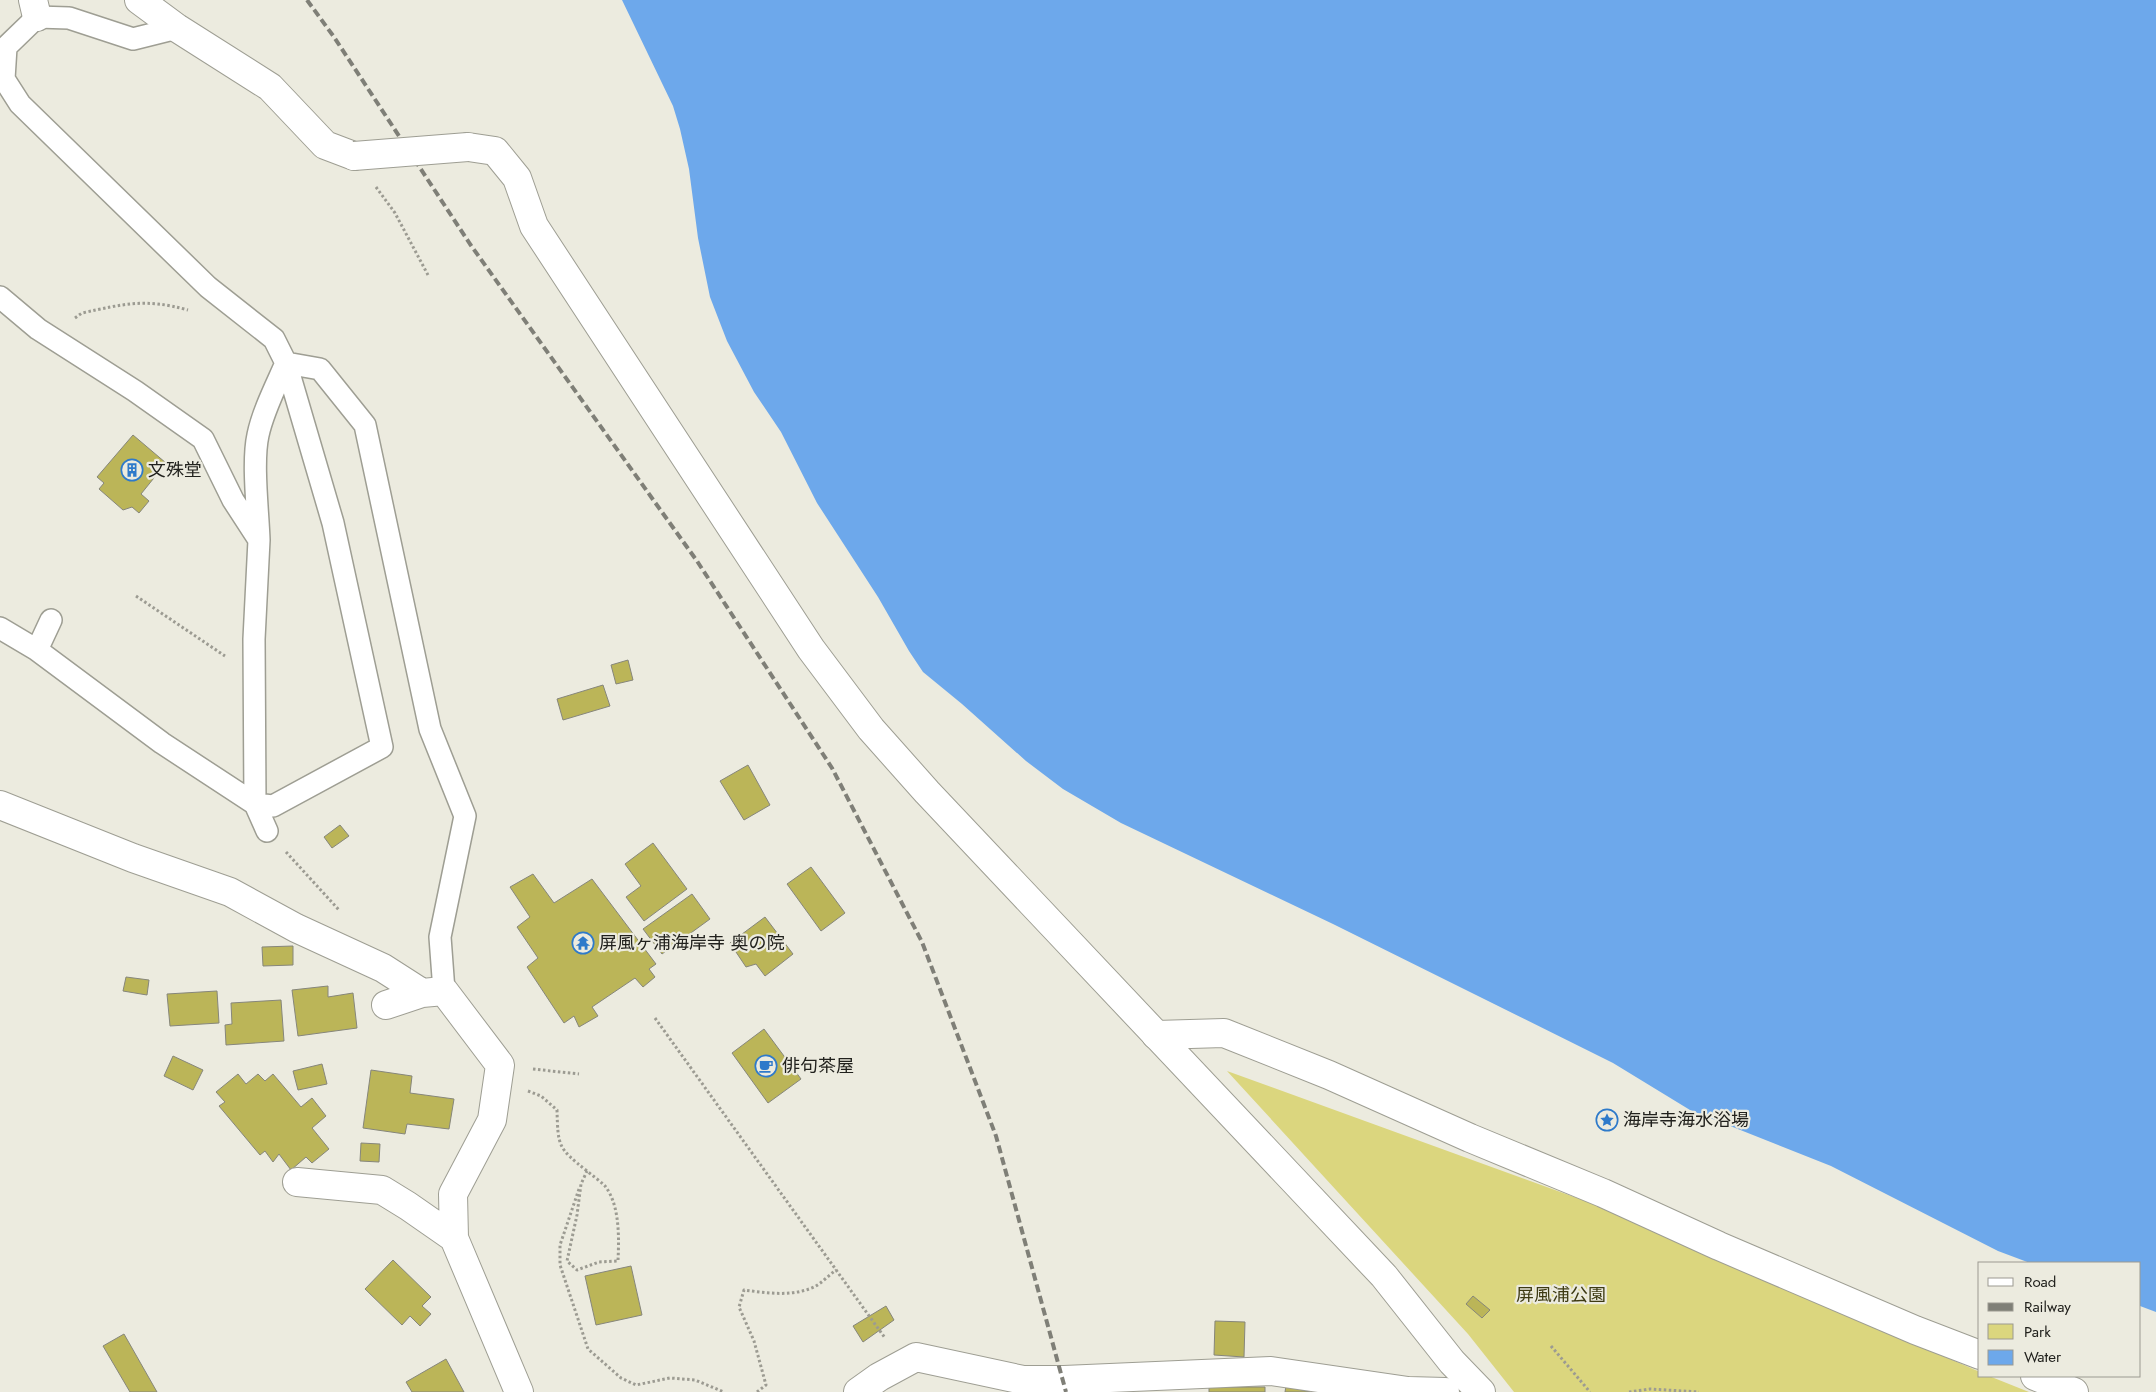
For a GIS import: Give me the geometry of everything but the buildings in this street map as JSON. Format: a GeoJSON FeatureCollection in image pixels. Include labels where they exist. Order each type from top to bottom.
{"type":"FeatureCollection","features":[{"type":"Feature","properties":{"kind":"street"},"geometry":{"type":"LineString","coordinates":[[139,0],[177,28],[270,87],[325,145],[354,156],[468,147],[495,151],[517,178],[534,226],[811,648],[871,729],[927,792],[1384,1276],[1452,1362],[1480,1392]]}},
{"type":"Feature","properties":{"kind":"street"},"geometry":{"type":"LineString","coordinates":[[0,805],[133,858],[230,892],[296,928],[433,992],[499,1072],[492,1120],[454,1194],[454,1238],[519,1392]]}},
{"type":"Feature","properties":{"kind":"street"},"geometry":{"type":"LineString","coordinates":[[386,1005],[433,992]]}},
{"type":"Feature","properties":{"kind":"street"},"geometry":{"type":"LineString","coordinates":[[1156,1035],[1224,1033],[1329,1075],[1470,1138],[1603,1193],[1719,1246],[1915,1330],[1978,1353]]}},
{"type":"Feature","properties":{"kind":"street"},"geometry":{"type":"LineString","coordinates":[[297,1182],[382,1190],[454,1238]]}},
{"type":"Feature","properties":{"kind":"street"},"geometry":{"type":"LineString","coordinates":[[858,1392],[878,1377],[916,1357],[1023,1380],[1271,1372],[1408,1391],[1445,1392]]}},
{"type":"Feature","properties":{"kind":"street"},"geometry":{"type":"LineString","coordinates":[[2037,1377],[2074,1392]]}},
{"type":"Feature","properties":{"kind":"lane"},"geometry":{"type":"LineString","coordinates":[[0,628],[37,650],[162,743],[255,804],[273,806],[382,747],[333,524],[286,363],[274,339],[208,287],[20,104],[4,79],[6,47],[35,9],[133,39],[177,28]]}},
{"type":"Feature","properties":{"kind":"lane"},"geometry":{"type":"LineString","coordinates":[[0,297],[52,337],[203,439],[232,500],[259,540]]}},
{"type":"Feature","properties":{"kind":"lane"},"geometry":{"type":"LineString","coordinates":[[267,831],[255,804],[254,675],[259,540],[256,463],[258,436],[286,363]]}},
{"type":"Feature","properties":{"kind":"lane"},"geometry":{"type":"LineString","coordinates":[[286,363],[320,369],[365,425],[430,729],[465,816],[440,937],[433,992]]}},
{"type":"Feature","properties":{"kind":"lane"},"geometry":{"type":"LineString","coordinates":[[37,650],[51,620]]}},
{"type":"Feature","properties":{"kind":"path"},"geometry":{"type":"LineString","coordinates":[[354,156],[394,213],[428,275]]}},
{"type":"Feature","properties":{"kind":"path"},"geometry":{"type":"LineString","coordinates":[[52,337],[82,313],[139,302],[168,304],[204,314],[235,308]]}},
{"type":"Feature","properties":{"kind":"path"},"geometry":{"type":"LineString","coordinates":[[136,596],[254,675]]}},
{"type":"Feature","properties":{"kind":"path"},"geometry":{"type":"LineString","coordinates":[[267,831],[342,913]]}},
{"type":"Feature","properties":{"kind":"path"},"geometry":{"type":"LineString","coordinates":[[655,1018],[903,1364]]}},
{"type":"Feature","properties":{"kind":"path"},"geometry":{"type":"LineString","coordinates":[[499,1072],[579,1074]]}},
{"type":"Feature","properties":{"kind":"path"},"geometry":{"type":"LineString","coordinates":[[499,1072],[541,1096],[557,1110],[558,1133],[562,1150],[604,1186],[613,1202],[619,1247],[618,1261],[599,1262],[577,1270],[567,1261],[577,1215],[581,1184]]}},
{"type":"Feature","properties":{"kind":"path"},"geometry":{"type":"LineString","coordinates":[[587,1171],[560,1246],[560,1265],[588,1349],[621,1378],[636,1385],[670,1378],[695,1380],[724,1392]]}},
{"type":"Feature","properties":{"kind":"path"},"geometry":{"type":"LineString","coordinates":[[757,1392],[766,1385],[754,1341],[739,1307],[744,1290],[775,1295],[799,1291],[814,1286],[836,1270]]}},
{"type":"Feature","properties":{"kind":"path"},"geometry":{"type":"LineString","coordinates":[[1551,1346],[1590,1392]]}},
{"type":"Feature","properties":{"kind":"path"},"geometry":{"type":"LineString","coordinates":[[1629,1392],[1650,1389],[1698,1392]]}},
{"type":"Feature","properties":{"kind":"green space","name":"屏風浦公園"},"geometry":{"type":"Polygon","coordinates":[[[1227,1071],[1588,1202],[1978,1371],[1978,1377],[1992,1377],[2029,1392],[1514,1392],[1468,1334],[1227,1071]]]}},
{"type":"Feature","properties":{"kind":"water"},"geometry":{"type":"Polygon","coordinates":[[[622,0],[2156,0],[2156,1312],[2141,1306],[2141,1262],[2027,1262],[1998,1251],[1831,1166],[1690,1110],[1613,1063],[1333,924],[1121,823],[1063,789],[1026,761],[923,672],[878,597],[817,503],[781,432],[754,392],[727,341],[710,297],[698,238],[689,169],[673,106],[622,0]]]}},
{"type":"Feature","properties":{"kind":"railway"},"geometry":{"type":"LineString","coordinates":[[307,0],[334,37],[470,244],[697,561],[832,768],[922,942],[996,1136],[1066,1392]]}},
{"type":"Feature","properties":{"kind":"place","name":"文殊堂"},"geometry":{"type":"Point","coordinates":[132,470]}},
{"type":"Feature","properties":{"kind":"place","name":"屏風ヶ浦海岸寺 奥の院"},"geometry":{"type":"Point","coordinates":[583,943]}},
{"type":"Feature","properties":{"kind":"place","name":"俳句茶屋"},"geometry":{"type":"Point","coordinates":[766,1066]}},
{"type":"Feature","properties":{"kind":"place","name":"海岸寺海水浴場"},"geometry":{"type":"Point","coordinates":[1607,1120]}}]}
